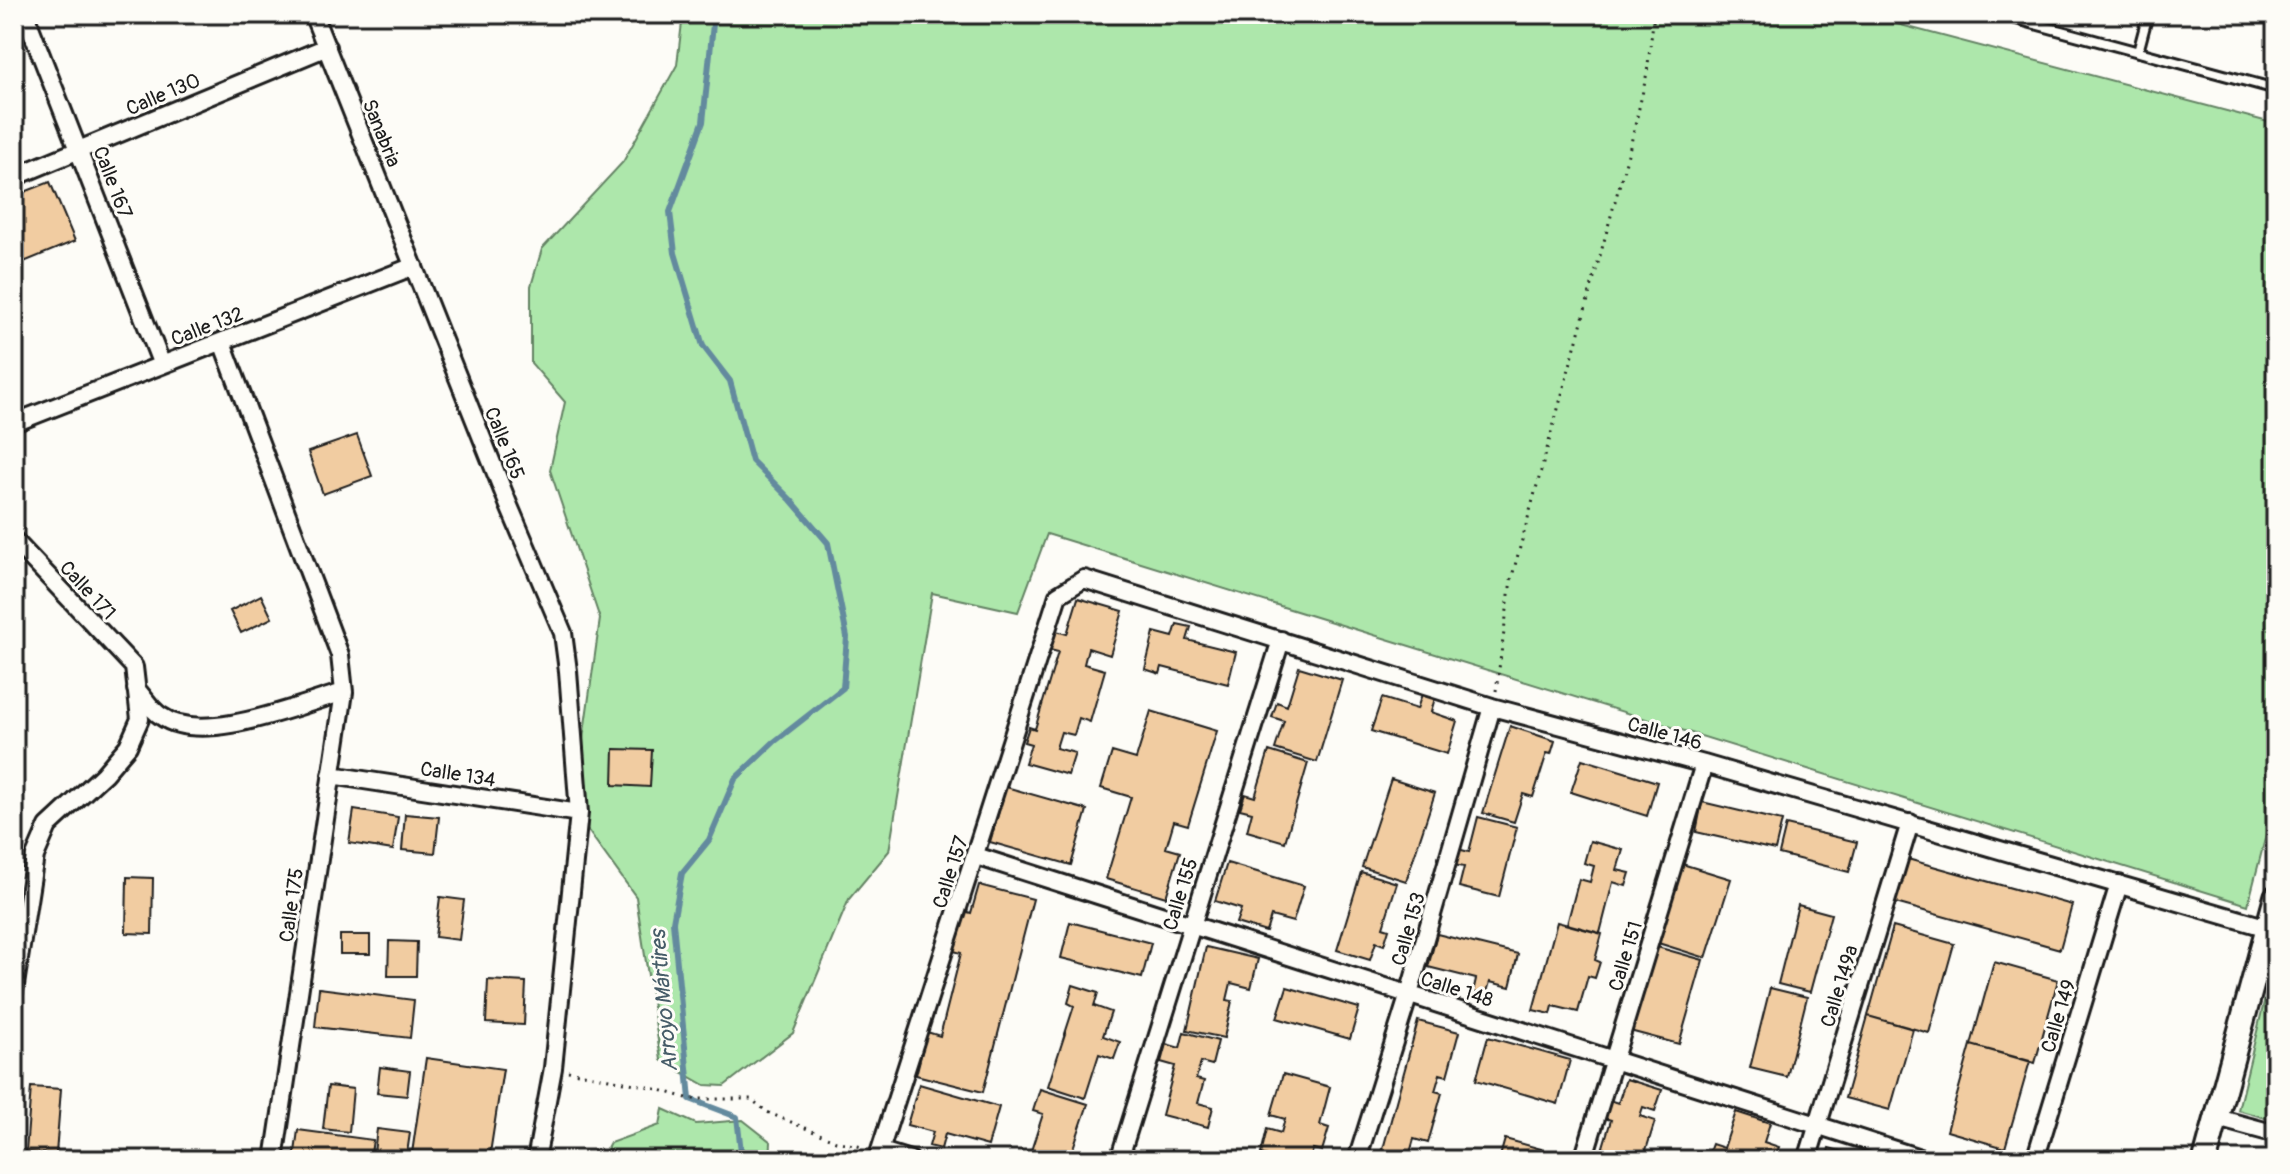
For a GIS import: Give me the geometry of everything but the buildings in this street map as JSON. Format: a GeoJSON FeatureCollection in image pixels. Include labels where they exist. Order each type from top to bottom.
{"type":"FeatureCollection","features":[{"type":"Feature","properties":{"kind":"main road"},"geometry":{"type":"LineString","coordinates":[[2205,1160],[2276,897]]}},
{"type":"Feature","properties":{"kind":"street","name":"Calle 167"},"geometry":{"type":"LineString","coordinates":[[25,14],[162,365]]}},
{"type":"Feature","properties":{"kind":"street","name":"Sanabria"},"geometry":{"type":"LineString","coordinates":[[313,14],[414,266]]}},
{"type":"Feature","properties":{"kind":"street","name":"Calle 130"},"geometry":{"type":"LineString","coordinates":[[14,177],[327,47]]}},
{"type":"Feature","properties":{"kind":"street","name":"Calle 132"},"geometry":{"type":"LineString","coordinates":[[14,423],[414,266]]}},
{"type":"Feature","properties":{"kind":"street","name":"Calle 165"},"geometry":{"type":"LineString","coordinates":[[414,266],[563,633],[579,813],[553,1068],[536,1160]]}},
{"type":"Feature","properties":{"kind":"street","name":"Calle 175"},"geometry":{"type":"LineString","coordinates":[[222,342],[340,655],[344,692],[274,1160]]}},
{"type":"Feature","properties":{"kind":"street","name":"Calle 171"},"geometry":{"type":"LineString","coordinates":[[14,540],[134,667],[136,689]]}},
{"type":"Feature","properties":{"kind":"street","name":"Calle 146"},"geometry":{"type":"LineString","coordinates":[[1058,595],[1084,579],[1492,707],[1704,764],[2268,928]]}},
{"type":"Feature","properties":{"kind":"street","name":"Calle 157"},"geometry":{"type":"LineString","coordinates":[[879,1156],[1058,595]]}},
{"type":"Feature","properties":{"kind":"street","name":"Calle 155"},"geometry":{"type":"LineString","coordinates":[[1119,1160],[1281,640]]}},
{"type":"Feature","properties":{"kind":"street"},"geometry":{"type":"LineString","coordinates":[[136,689],[161,716],[187,728],[219,728],[344,692]]}},
{"type":"Feature","properties":{"kind":"street"},"geometry":{"type":"LineString","coordinates":[[14,991],[35,856],[48,826],[104,774],[128,746],[140,719],[136,689]]}},
{"type":"Feature","properties":{"kind":"street","name":"Calle 153"},"geometry":{"type":"LineString","coordinates":[[1357,1160],[1409,994],[1492,707]]}},
{"type":"Feature","properties":{"kind":"street","name":"Calle 151"},"geometry":{"type":"LineString","coordinates":[[1583,1160],[1704,764]]}},
{"type":"Feature","properties":{"kind":"street","name":"Calle 134"},"geometry":{"type":"LineString","coordinates":[[331,775],[579,813]]}},
{"type":"Feature","properties":{"kind":"street","name":"Calle 149a"},"geometry":{"type":"LineString","coordinates":[[1807,1160],[1910,823]]}},
{"type":"Feature","properties":{"kind":"street","name":"Calle 148"},"geometry":{"type":"LineString","coordinates":[[976,856],[1926,1160]]}},
{"type":"Feature","properties":{"kind":"street","name":"Calle 149"},"geometry":{"type":"LineString","coordinates":[[2035,1160],[2119,884]]}},
{"type":"Feature","properties":{"kind":"street"},"geometry":{"type":"LineString","coordinates":[[2217,1118],[2276,1134]]}},
{"type":"Feature","properties":{"kind":"street"},"geometry":{"type":"LineString","coordinates":[[879,1156],[910,1160]]}},
{"type":"Feature","properties":{"kind":"lane"},"geometry":{"type":"LineString","coordinates":[[1998,14],[2276,89]]}},
{"type":"Feature","properties":{"kind":"lane"},"geometry":{"type":"LineString","coordinates":[[2138,52],[2148,14]]}},
{"type":"Feature","properties":{"kind":"path"},"geometry":{"type":"LineString","coordinates":[[1492,707],[1498,684],[1511,580],[1631,143],[1647,73],[1654,14]]}},
{"type":"Feature","properties":{"kind":"path"},"geometry":{"type":"LineString","coordinates":[[553,1068],[650,1087],[690,1099],[751,1099],[767,1112],[879,1156]]}},
{"type":"Feature","properties":{"kind":"green space"},"geometry":{"type":"Polygon","coordinates":[[[683,14],[1859,14],[2276,124],[2276,796],[2248,905],[1047,534],[1018,612],[932,593],[889,851],[849,899],[793,1033],[724,1086],[705,1085],[661,1060],[636,897],[573,810],[600,619],[550,470],[565,402],[531,363],[531,286],[542,249],[623,162],[677,65],[683,14]]]}},
{"type":"Feature","properties":{"kind":"green space"},"geometry":{"type":"Polygon","coordinates":[[[2276,953],[2276,1121],[2238,1110],[2276,953]]]}},
{"type":"Feature","properties":{"kind":"green space"},"geometry":{"type":"Polygon","coordinates":[[[663,1109],[696,1124],[743,1120],[771,1142],[770,1160],[601,1160],[610,1143],[660,1125],[663,1109]]]}},
{"type":"Feature","properties":{"kind":"waterway","name":"Arroyo Mártires"},"geometry":{"type":"LineString","coordinates":[[714,14],[703,122],[670,212],[675,253],[703,346],[730,381],[752,461],[828,543],[847,637],[843,688],[774,742],[735,779],[709,840],[682,873],[673,922],[690,1099],[737,1117],[742,1160]]}}]}
